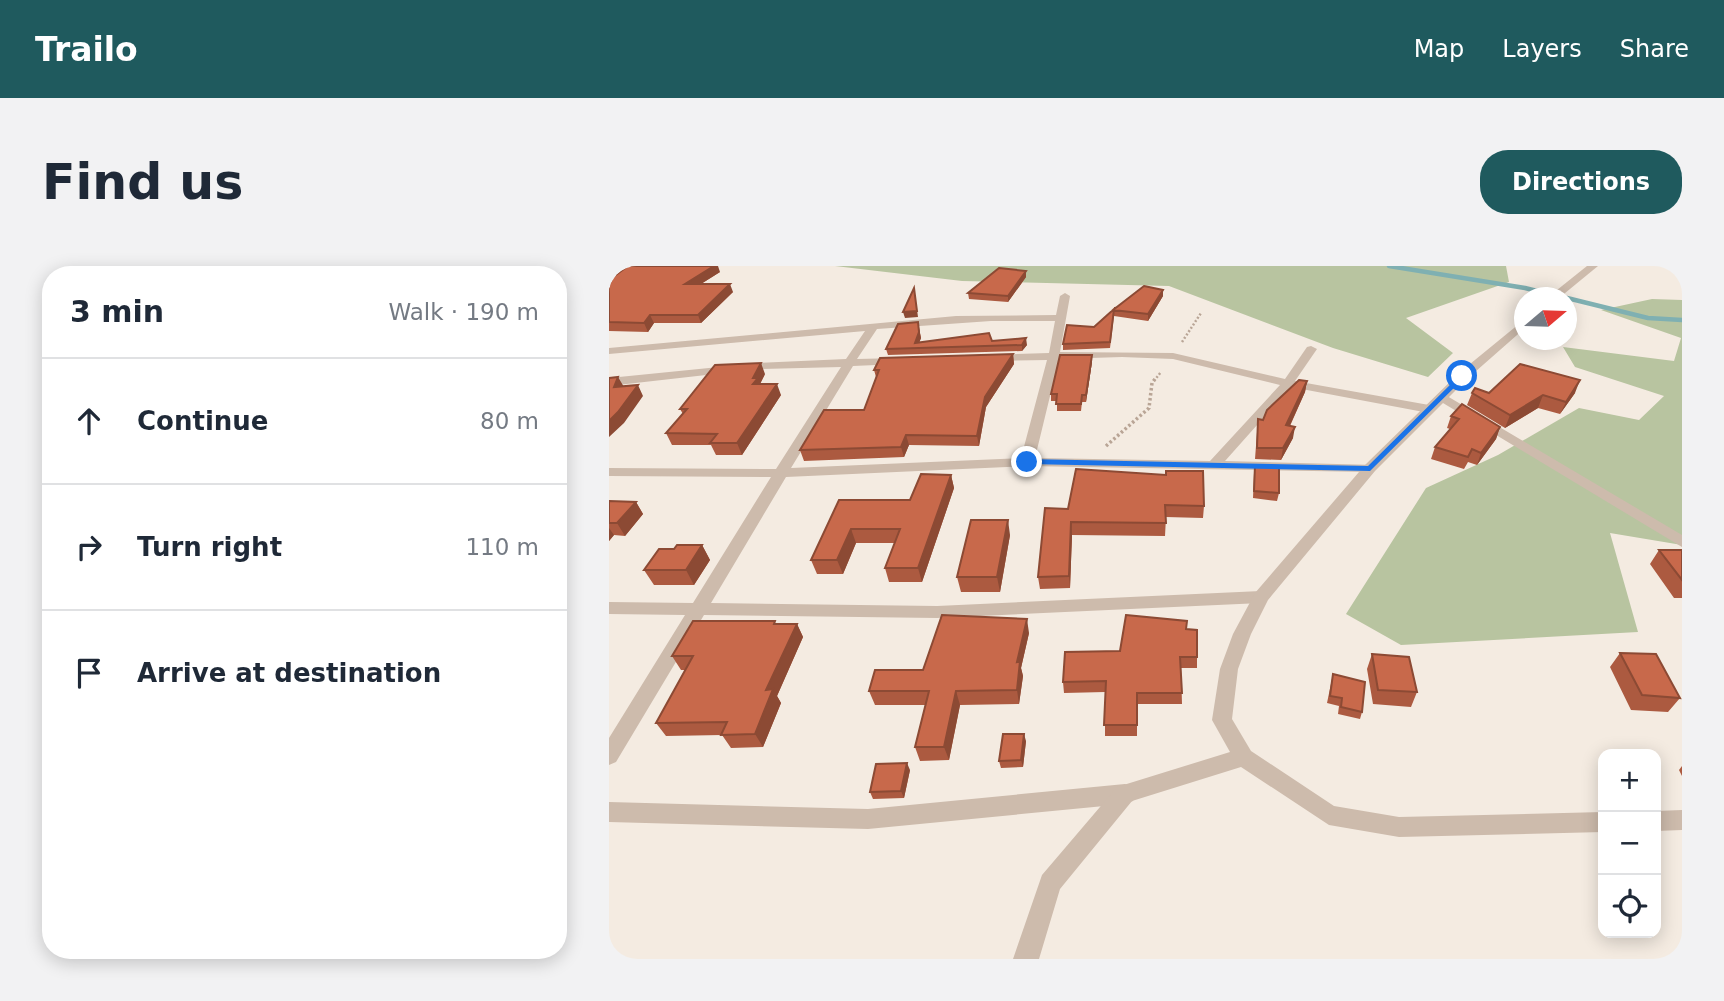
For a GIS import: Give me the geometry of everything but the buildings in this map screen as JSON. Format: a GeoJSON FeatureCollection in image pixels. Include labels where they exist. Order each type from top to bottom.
{"type":"FeatureCollection","features":[{"type":"Feature","properties":{"kind":"street"},"geometry":{"type":"LineString","coordinates":[[1565,287],[1593,266]]}},
{"type":"Feature","properties":{"kind":"street"},"geometry":{"type":"LineString","coordinates":[[1027,462],[1054,356],[1065,296]]}},
{"type":"Feature","properties":{"kind":"street"},"geometry":{"type":"LineString","coordinates":[[609,351],[1009,316],[1062,318]]}},
{"type":"Feature","properties":{"kind":"street"},"geometry":{"type":"LineString","coordinates":[[609,756],[848,363],[873,327]]}},
{"type":"Feature","properties":{"kind":"street"},"geometry":{"type":"LineString","coordinates":[[1514,331],[1429,409],[1370,468],[1261,597],[1242,634],[1229,669],[1221,720],[1244,757],[1329,815],[1399,827],[1598,822]]}},
{"type":"Feature","properties":{"kind":"street"},"geometry":{"type":"LineString","coordinates":[[1212,467],[1288,383],[1311,349]]}},
{"type":"Feature","properties":{"kind":"street"},"geometry":{"type":"LineString","coordinates":[[972,359],[1173,356],[1288,383],[1429,409]]}},
{"type":"Feature","properties":{"kind":"street"},"geometry":{"type":"LineString","coordinates":[[609,382],[758,366],[917,361]]}},
{"type":"Feature","properties":{"kind":"street"},"geometry":{"type":"LineString","coordinates":[[1442,397],[1682,542]]}},
{"type":"Feature","properties":{"kind":"street"},"geometry":{"type":"LineString","coordinates":[[609,472],[782,473],[1089,461],[1212,467],[1370,468]]}},
{"type":"Feature","properties":{"kind":"street"},"geometry":{"type":"LineString","coordinates":[[609,608],[937,612],[1261,597]]}},
{"type":"Feature","properties":{"kind":"street"},"geometry":{"type":"LineString","coordinates":[[609,812],[868,819],[1125,794],[1244,757]]}},
{"type":"Feature","properties":{"kind":"street"},"geometry":{"type":"LineString","coordinates":[[1026,959],[1050,883],[1125,794]]}},
{"type":"Feature","properties":{"kind":"street"},"geometry":{"type":"LineString","coordinates":[[1661,821],[1682,820]]}},
{"type":"Feature","properties":{"kind":"path"},"geometry":{"type":"LineString","coordinates":[[1089,461],[1149,408],[1152,383],[1201,313]]}},
{"type":"Feature","properties":{"kind":"green space"},"geometry":{"type":"Polygon","coordinates":[[[835,266],[1506,266],[1509,282],[1406,318],[1453,353],[1428,377],[1333,348],[1169,286],[962,281],[835,266]]]}},
{"type":"Feature","properties":{"kind":"green space"},"geometry":{"type":"Polygon","coordinates":[[[1652,299],[1682,300],[1682,545],[1610,533],[1638,632],[1401,645],[1346,614],[1426,488],[1498,455],[1579,408],[1639,420],[1664,396],[1575,367],[1565,350],[1577,349],[1674,361],[1681,338],[1601,310],[1652,299]]]}},
{"type":"Feature","properties":{"kind":"waterway"},"geometry":{"type":"LineString","coordinates":[[1389,266],[1519,287]]}},
{"type":"Feature","properties":{"kind":"waterway"},"geometry":{"type":"LineString","coordinates":[[1577,300],[1648,318],[1682,320]]}},
{"type":"Feature","properties":{"kind":"route"},"geometry":{"type":"LineString","coordinates":[[1027,462],[1370,468],[1462,376]]}}]}
